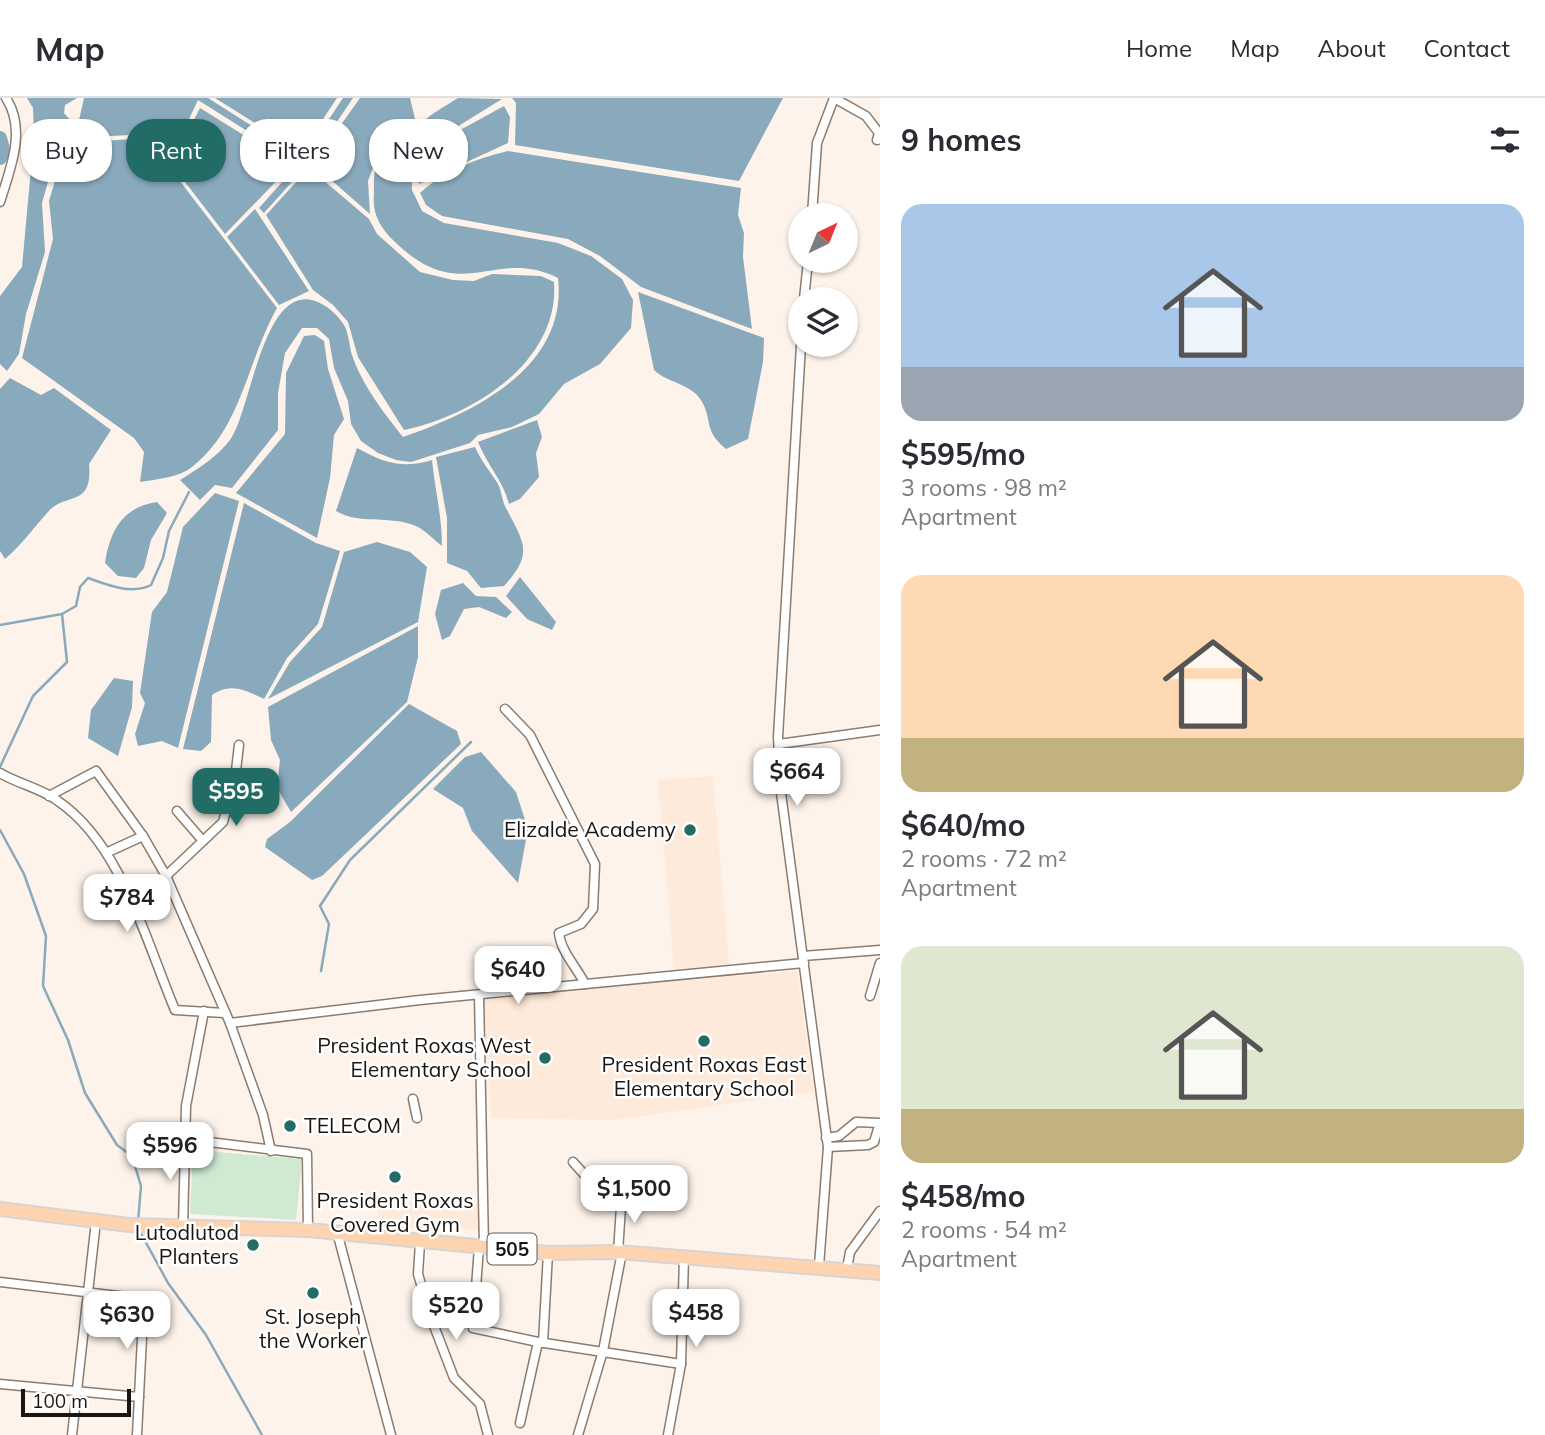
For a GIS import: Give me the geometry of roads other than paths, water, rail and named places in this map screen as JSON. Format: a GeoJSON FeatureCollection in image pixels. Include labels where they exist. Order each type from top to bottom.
{"type":"FeatureCollection","features":[{"type":"Feature","properties":{"kind":"main road","name":"505"},"geometry":{"type":"LineString","coordinates":[[0,1209],[129,1225],[308,1230],[420,1243],[548,1252],[620,1252],[880,1273]]}},
{"type":"Feature","properties":{"kind":"street"},"geometry":{"type":"LineString","coordinates":[[0,202],[16,138],[16,121],[6,98]]}},
{"type":"Feature","properties":{"kind":"street"},"geometry":{"type":"LineString","coordinates":[[813,203],[817,144],[834,98],[866,116],[879,133],[877,139]]}},
{"type":"Feature","properties":{"kind":"street"},"geometry":{"type":"LineString","coordinates":[[800,357],[779,744],[781,793],[827,1142],[819,1266]]}},
{"type":"Feature","properties":{"kind":"street"},"geometry":{"type":"LineString","coordinates":[[505,709],[530,735],[595,864],[593,909],[581,924],[559,933],[561,948],[574,961],[585,984]]}},
{"type":"Feature","properties":{"kind":"street"},"geometry":{"type":"LineString","coordinates":[[779,744],[880,730]]}},
{"type":"Feature","properties":{"kind":"street"},"geometry":{"type":"LineString","coordinates":[[166,876],[223,821],[235,779],[239,745]]}},
{"type":"Feature","properties":{"kind":"street"},"geometry":{"type":"LineString","coordinates":[[49,796],[96,771],[143,836],[166,876],[230,1023],[263,1115],[271,1151]]}},
{"type":"Feature","properties":{"kind":"street"},"geometry":{"type":"LineString","coordinates":[[2,774],[49,796],[90,826],[108,852],[175,1010],[224,1013]]}},
{"type":"Feature","properties":{"kind":"street"},"geometry":{"type":"LineString","coordinates":[[177,811],[203,841]]}},
{"type":"Feature","properties":{"kind":"street"},"geometry":{"type":"LineString","coordinates":[[108,852],[143,836]]}},
{"type":"Feature","properties":{"kind":"street"},"geometry":{"type":"LineString","coordinates":[[230,1023],[880,950]]}},
{"type":"Feature","properties":{"kind":"street"},"geometry":{"type":"LineString","coordinates":[[870,996],[880,963]]}},
{"type":"Feature","properties":{"kind":"street"},"geometry":{"type":"LineString","coordinates":[[479,995],[482,1247],[473,1328],[541,1343],[681,1364]]}},
{"type":"Feature","properties":{"kind":"street"},"geometry":{"type":"LineString","coordinates":[[183,1226],[186,1106],[204,1011]]}},
{"type":"Feature","properties":{"kind":"street"},"geometry":{"type":"LineString","coordinates":[[413,1099],[416,1118]]}},
{"type":"Feature","properties":{"kind":"street"},"geometry":{"type":"LineString","coordinates":[[856,1122],[880,1123],[874,1142],[868,1145],[827,1142],[856,1122]]}},
{"type":"Feature","properties":{"kind":"street"},"geometry":{"type":"LineString","coordinates":[[185,1139],[307,1154],[308,1230]]}},
{"type":"Feature","properties":{"kind":"street"},"geometry":{"type":"LineString","coordinates":[[573,1163],[601,1194],[621,1195],[620,1252],[603,1351],[578,1435]]}},
{"type":"Feature","properties":{"kind":"street"},"geometry":{"type":"LineString","coordinates":[[848,1269],[850,1252],[880,1211]]}},
{"type":"Feature","properties":{"kind":"street"},"geometry":{"type":"LineString","coordinates":[[72,1435],[96,1221]]}},
{"type":"Feature","properties":{"kind":"street"},"geometry":{"type":"LineString","coordinates":[[337,1232],[391,1435]]}},
{"type":"Feature","properties":{"kind":"street"},"geometry":{"type":"LineString","coordinates":[[420,1243],[418,1275],[431,1318],[454,1378],[480,1404],[488,1435]]}},
{"type":"Feature","properties":{"kind":"street"},"geometry":{"type":"LineString","coordinates":[[520,1423],[541,1343],[548,1252]]}},
{"type":"Feature","properties":{"kind":"street"},"geometry":{"type":"LineString","coordinates":[[670,1434],[681,1364],[684,1257]]}},
{"type":"Feature","properties":{"kind":"street"},"geometry":{"type":"LineString","coordinates":[[0,1282],[89,1290],[144,1299],[137,1435]]}},
{"type":"Feature","properties":{"kind":"street"},"geometry":{"type":"LineString","coordinates":[[0,1384],[139,1397]]}},
{"type":"Feature","properties":{"kind":"water"},"geometry":{"type":"Polygon","coordinates":[[[27,98],[77,98],[65,105],[64,113],[69,119],[33,119],[33,108],[27,98]]]}},
{"type":"Feature","properties":{"kind":"water"},"geometry":{"type":"Polygon","coordinates":[[[84,98],[208,98],[241,119],[240,126],[198,100],[189,119],[126,119],[126,135],[112,136],[112,119],[79,119],[84,98]]]}},
{"type":"Feature","properties":{"kind":"water"},"geometry":{"type":"Polygon","coordinates":[[[215,98],[337,98],[323,119],[248,119],[215,98]]]}},
{"type":"Feature","properties":{"kind":"water"},"geometry":{"type":"Polygon","coordinates":[[[343,98],[353,98],[339,119],[329,119],[343,98]]]}},
{"type":"Feature","properties":{"kind":"water"},"geometry":{"type":"Polygon","coordinates":[[[360,98],[410,98],[415,119],[369,119],[370,214],[334,182],[355,182],[355,119],[345,119],[360,98]]]}},
{"type":"Feature","properties":{"kind":"water"},"geometry":{"type":"Polygon","coordinates":[[[458,98],[502,99],[468,120],[426,119],[458,98]]]}},
{"type":"Feature","properties":{"kind":"water"},"geometry":{"type":"Polygon","coordinates":[[[512,98],[783,98],[739,181],[515,145],[516,103],[512,98]]]}},
{"type":"Feature","properties":{"kind":"water"},"geometry":{"type":"Polygon","coordinates":[[[504,106],[510,117],[508,143],[468,161],[468,126],[504,106]]]}},
{"type":"Feature","properties":{"kind":"water"},"geometry":{"type":"Polygon","coordinates":[[[200,108],[218,119],[194,119],[200,108]]]}},
{"type":"Feature","properties":{"kind":"water"},"geometry":{"type":"Polygon","coordinates":[[[226,124],[240,133],[240,182],[275,182],[225,234],[185,182],[226,182],[226,124]]]}},
{"type":"Feature","properties":{"kind":"water"},"geometry":{"type":"Polygon","coordinates":[[[126,139],[126,182],[181,182],[277,308],[233,414],[209,451],[180,474],[140,482],[144,452],[134,438],[22,358],[53,239],[49,201],[55,182],[112,182],[112,140],[126,139]]]}},
{"type":"Feature","properties":{"kind":"water"},"geometry":{"type":"Polygon","coordinates":[[[508,151],[741,188],[738,215],[744,233],[743,257],[752,329],[641,287],[600,256],[568,239],[442,216],[426,205],[420,193],[429,185],[434,182],[468,182],[468,164],[508,151]]]}},
{"type":"Feature","properties":{"kind":"water"},"geometry":{"type":"Polygon","coordinates":[[[30,182],[48,182],[42,203],[45,252],[26,314],[19,354],[7,371],[0,364],[0,296],[22,267],[30,182]]]}},
{"type":"Feature","properties":{"kind":"water"},"geometry":{"type":"Polygon","coordinates":[[[282,182],[292,182],[264,213],[259,208],[282,182]]]}},
{"type":"Feature","properties":{"kind":"water"},"geometry":{"type":"Polygon","coordinates":[[[296,182],[325,182],[369,219],[377,234],[420,272],[453,280],[474,281],[492,274],[541,276],[554,282],[552,310],[543,336],[527,360],[483,398],[431,423],[404,430],[358,357],[348,322],[333,305],[313,290],[266,215],[296,182]]]}},
{"type":"Feature","properties":{"kind":"water"},"geometry":{"type":"Polygon","coordinates":[[[374,182],[412,182],[412,190],[422,211],[444,223],[558,243],[591,256],[622,279],[633,300],[631,328],[600,364],[564,384],[539,414],[512,427],[478,435],[470,443],[411,462],[378,453],[361,441],[351,424],[348,401],[334,368],[329,339],[317,328],[302,328],[285,353],[278,393],[278,430],[232,488],[215,485],[200,500],[180,480],[214,457],[230,440],[238,425],[271,329],[283,311],[297,301],[315,301],[331,310],[341,321],[346,328],[352,355],[362,377],[403,437],[459,415],[486,400],[511,382],[532,361],[548,337],[557,309],[558,278],[535,270],[515,268],[459,274],[439,271],[418,261],[394,241],[381,225],[374,201],[374,182]]]}},
{"type":"Feature","properties":{"kind":"water"},"geometry":{"type":"Polygon","coordinates":[[[255,209],[309,291],[279,305],[227,237],[255,209]]]}},
{"type":"Feature","properties":{"kind":"water"},"geometry":{"type":"Polygon","coordinates":[[[638,292],[764,338],[763,362],[748,439],[726,449],[714,436],[705,407],[696,394],[654,370],[638,292]]]}},
{"type":"Feature","properties":{"kind":"water"},"geometry":{"type":"Polygon","coordinates":[[[315,335],[324,341],[328,369],[344,419],[334,435],[330,478],[317,538],[236,493],[285,434],[286,373],[304,336],[315,335]]]}},
{"type":"Feature","properties":{"kind":"water"},"geometry":{"type":"Polygon","coordinates":[[[10,378],[41,395],[54,388],[111,430],[89,464],[87,488],[76,497],[54,506],[5,559],[0,551],[0,389],[10,378]]]}},
{"type":"Feature","properties":{"kind":"water"},"geometry":{"type":"Polygon","coordinates":[[[537,420],[542,437],[536,453],[539,477],[520,499],[509,504],[503,487],[478,442],[537,420]]]}},
{"type":"Feature","properties":{"kind":"water"},"geometry":{"type":"Polygon","coordinates":[[[475,447],[498,484],[505,507],[522,541],[519,565],[504,586],[481,588],[467,571],[447,563],[447,518],[436,457],[475,447]]]}},
{"type":"Feature","properties":{"kind":"water"},"geometry":{"type":"Polygon","coordinates":[[[357,448],[393,463],[411,464],[432,460],[442,546],[419,528],[406,523],[355,518],[336,511],[357,448]]]}},
{"type":"Feature","properties":{"kind":"water"},"geometry":{"type":"Polygon","coordinates":[[[215,493],[239,501],[178,748],[162,741],[138,746],[135,734],[145,703],[140,693],[152,612],[167,592],[183,527],[215,493]]]}},
{"type":"Feature","properties":{"kind":"water"},"geometry":{"type":"Polygon","coordinates":[[[157,502],[167,513],[151,540],[144,568],[136,578],[118,576],[105,563],[110,540],[127,515],[135,509],[157,502]]]}},
{"type":"Feature","properties":{"kind":"water"},"geometry":{"type":"Polygon","coordinates":[[[244,503],[316,543],[340,551],[318,624],[287,658],[264,699],[232,688],[212,695],[211,742],[201,751],[183,749],[244,503]]]}},
{"type":"Feature","properties":{"kind":"water"},"geometry":{"type":"Polygon","coordinates":[[[377,542],[410,552],[427,567],[418,622],[268,699],[290,662],[322,627],[344,552],[377,542]]]}},
{"type":"Feature","properties":{"kind":"water"},"geometry":{"type":"Polygon","coordinates":[[[520,577],[556,622],[552,630],[527,619],[506,596],[520,577]]]}},
{"type":"Feature","properties":{"kind":"water"},"geometry":{"type":"Polygon","coordinates":[[[463,583],[476,596],[496,597],[512,612],[506,618],[479,607],[464,609],[450,636],[442,640],[435,614],[441,590],[463,583]]]}},
{"type":"Feature","properties":{"kind":"water"},"geometry":{"type":"Polygon","coordinates":[[[418,626],[418,657],[407,702],[291,812],[277,788],[280,760],[271,740],[268,707],[418,626]]]}},
{"type":"Feature","properties":{"kind":"water"},"geometry":{"type":"Polygon","coordinates":[[[114,678],[133,681],[132,707],[118,756],[88,738],[91,710],[114,678]]]}},
{"type":"Feature","properties":{"kind":"water"},"geometry":{"type":"Polygon","coordinates":[[[409,704],[457,731],[461,744],[322,876],[312,880],[265,847],[267,839],[290,822],[409,704]]]}},
{"type":"Feature","properties":{"kind":"water"},"geometry":{"type":"Polygon","coordinates":[[[481,752],[516,792],[528,829],[518,883],[472,831],[463,808],[433,789],[465,757],[481,752]]]}},
{"type":"Feature","properties":{"kind":"waterway"},"geometry":{"type":"LineString","coordinates":[[0,138],[3,149],[0,158]]}},
{"type":"Feature","properties":{"kind":"waterway"},"geometry":{"type":"LineString","coordinates":[[0,625],[62,614],[76,606],[80,587],[88,578],[128,589],[151,585],[163,558],[169,531],[189,492]]}},
{"type":"Feature","properties":{"kind":"waterway"},"geometry":{"type":"LineString","coordinates":[[0,767],[33,696],[67,662],[62,614]]}},
{"type":"Feature","properties":{"kind":"waterway"},"geometry":{"type":"LineString","coordinates":[[321,971],[329,924],[320,906],[350,860],[471,742]]}},
{"type":"Feature","properties":{"kind":"waterway"},"geometry":{"type":"LineString","coordinates":[[0,830],[24,874],[46,936],[43,986],[68,1040],[85,1093],[117,1145],[132,1156],[141,1186],[138,1222]]}},
{"type":"Feature","properties":{"kind":"waterway"},"geometry":{"type":"LineString","coordinates":[[138,1228],[168,1283],[206,1335],[262,1435]]}},
{"type":"Feature","properties":{"kind":"place","name":"Elizalde Academy"},"geometry":{"type":"Point","coordinates":[690,830]}},
{"type":"Feature","properties":{"kind":"place","name":"President Roxas East Elementary School"},"geometry":{"type":"Point","coordinates":[704,1041]}},
{"type":"Feature","properties":{"kind":"place","name":"President Roxas West Elementary School"},"geometry":{"type":"Point","coordinates":[545,1058]}},
{"type":"Feature","properties":{"kind":"place","name":"TELECOM"},"geometry":{"type":"Point","coordinates":[290,1126]}},
{"type":"Feature","properties":{"kind":"place","name":"President Roxas Covered Gym"},"geometry":{"type":"Point","coordinates":[395,1177]}},
{"type":"Feature","properties":{"kind":"place","name":"Lutodlutod Planters"},"geometry":{"type":"Point","coordinates":[253,1245]}},
{"type":"Feature","properties":{"kind":"place","name":"St. Joseph the Worker"},"geometry":{"type":"Point","coordinates":[313,1293]}}]}
